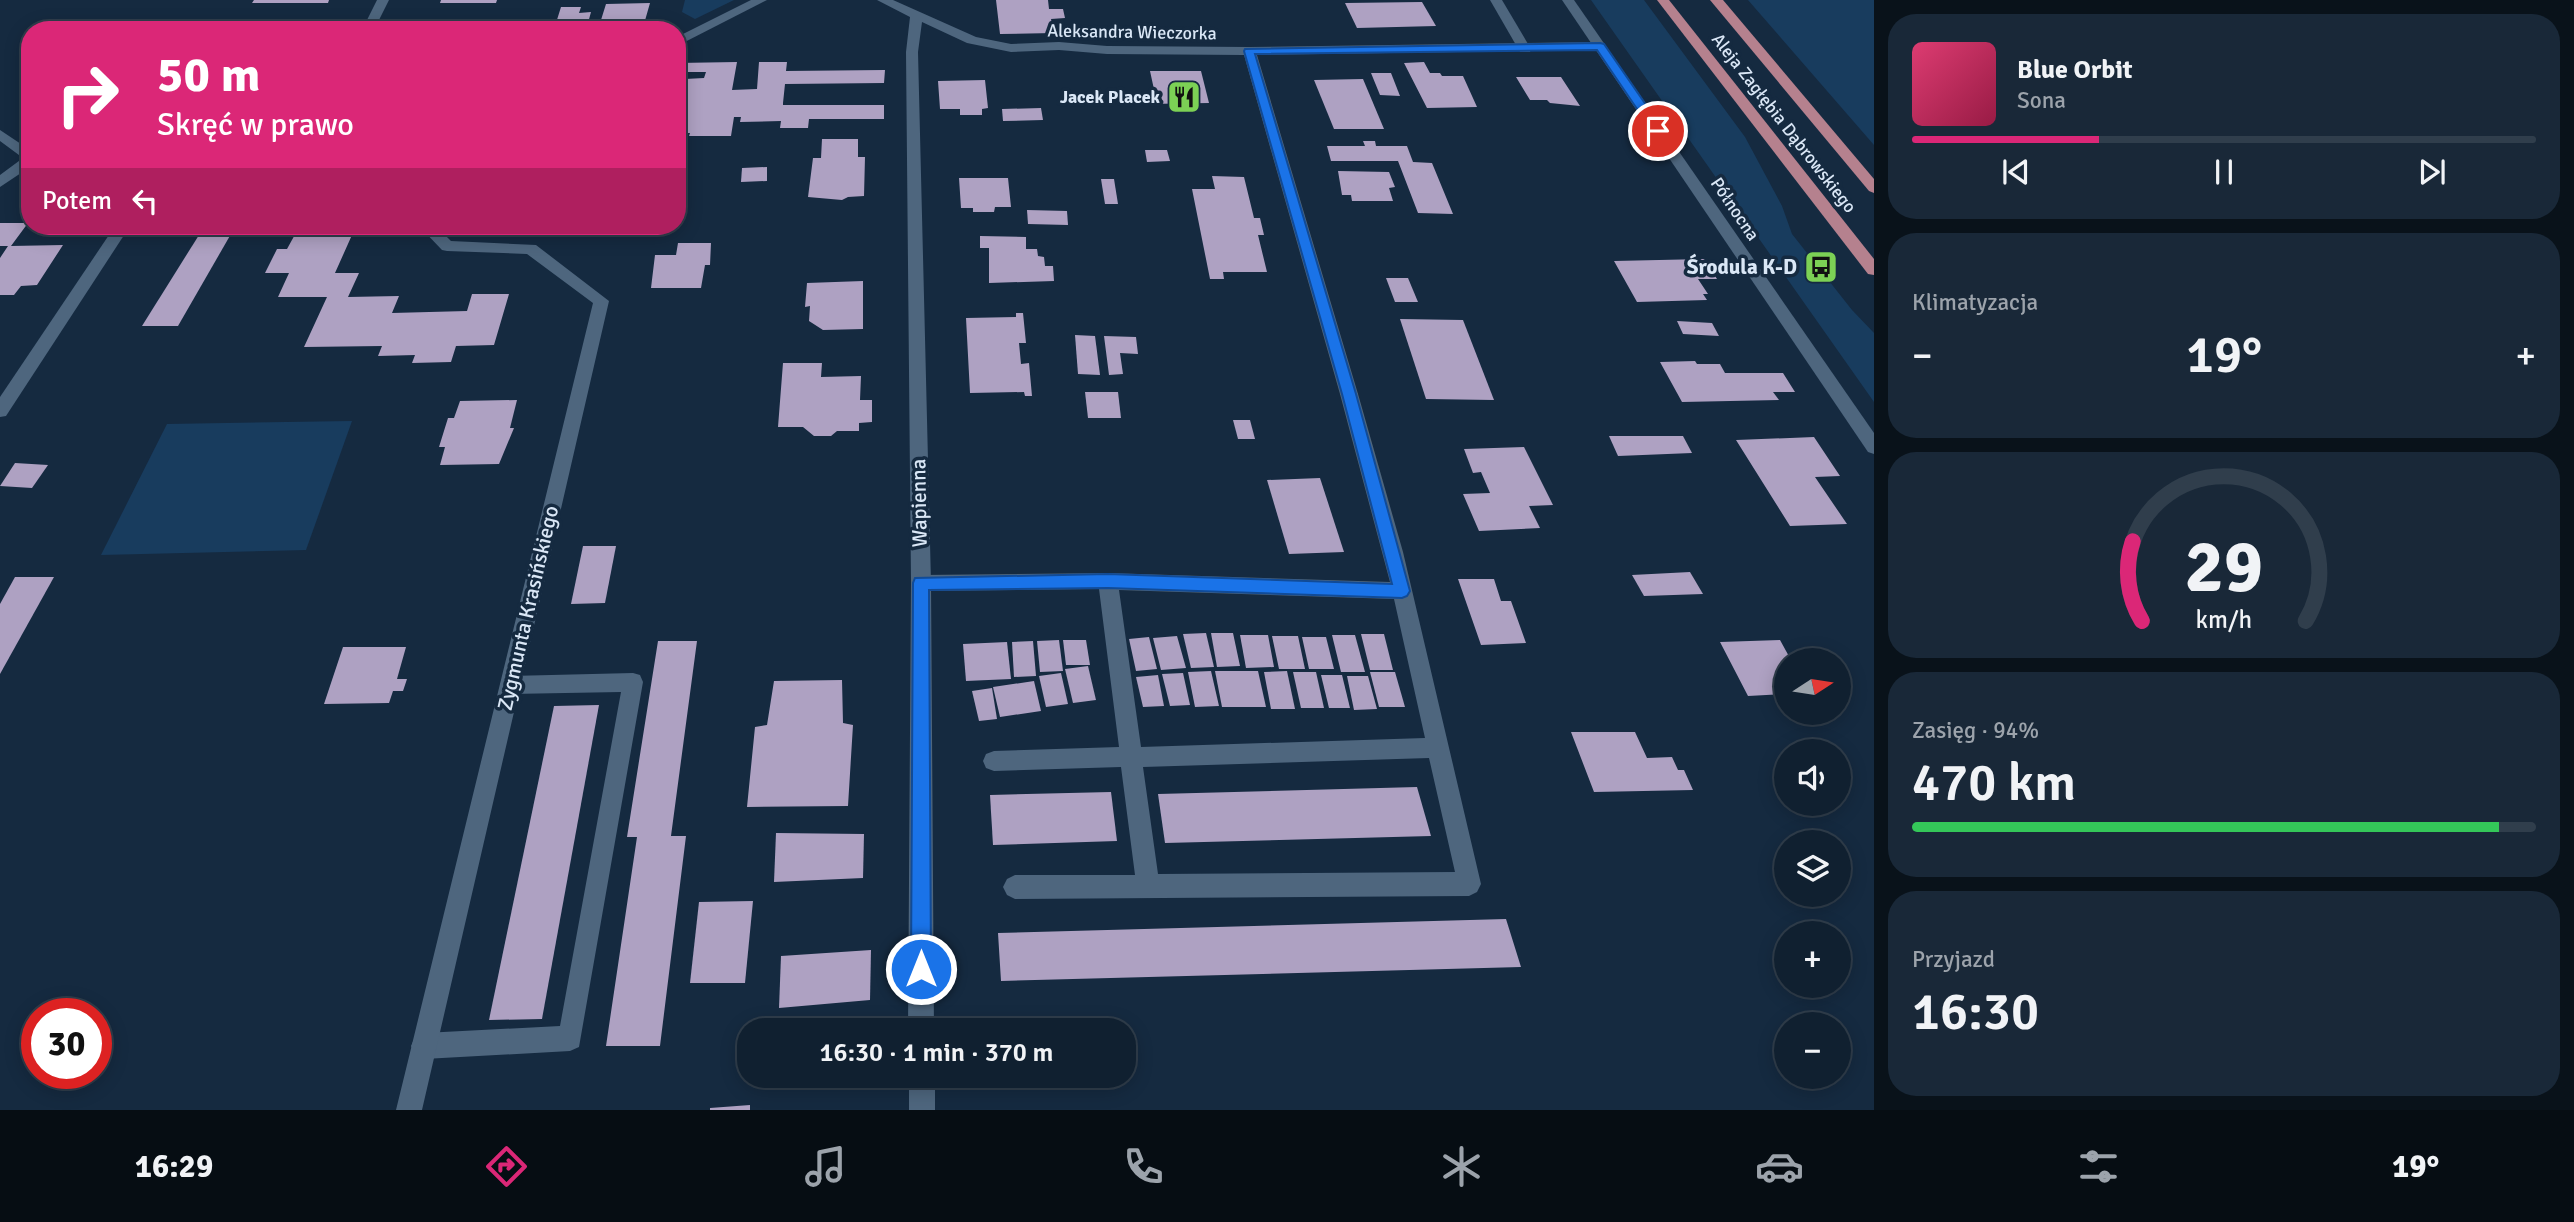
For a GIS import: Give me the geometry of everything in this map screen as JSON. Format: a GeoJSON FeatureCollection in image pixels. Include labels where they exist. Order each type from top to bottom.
{"type":"FeatureCollection","features":[{"type":"Feature","properties":{"kind":"main road","name":"Aleja Zagłębia Dąbrowskiego"},"geometry":{"type":"LineString","coordinates":[[1663,0],[1874,270]]}},
{"type":"Feature","properties":{"kind":"main road","name":"Aleja Zagłębia Dąbrowskiego"},"geometry":{"type":"LineString","coordinates":[[1717,0],[1874,188]]}},
{"type":"Feature","properties":{"kind":"street"},"geometry":{"type":"LineString","coordinates":[[372,21],[383,0]]}},
{"type":"Feature","properties":{"kind":"street"},"geometry":{"type":"LineString","coordinates":[[686,38],[761,0]]}},
{"type":"Feature","properties":{"kind":"street","name":"Aleksandra Wieczorka"},"geometry":{"type":"LineString","coordinates":[[883,0],[916,17],[981,43],[1012,48],[1059,46],[1107,50],[1249,51],[1600,46]]}},
{"type":"Feature","properties":{"kind":"street"},"geometry":{"type":"LineString","coordinates":[[1496,0],[1525,49]]}},
{"type":"Feature","properties":{"kind":"street","name":"Północna"},"geometry":{"type":"LineString","coordinates":[[1569,0],[1874,447]]}},
{"type":"Feature","properties":{"kind":"street","name":"Wapienna"},"geometry":{"type":"LineString","coordinates":[[916,17],[912,52],[921,583],[921,1018]]}},
{"type":"Feature","properties":{"kind":"street"},"geometry":{"type":"LineString","coordinates":[[1015,887],[1469,884],[1402,591],[1349,394],[1249,51]]}},
{"type":"Feature","properties":{"kind":"street"},"geometry":{"type":"LineString","coordinates":[[0,134],[21,152]]}},
{"type":"Feature","properties":{"kind":"street"},"geometry":{"type":"LineString","coordinates":[[0,182],[21,166]]}},
{"type":"Feature","properties":{"kind":"street"},"geometry":{"type":"LineString","coordinates":[[0,411],[115,235]]}},
{"type":"Feature","properties":{"kind":"street","name":"Zygmunta Krasińskiego"},"geometry":{"type":"LineString","coordinates":[[409,1110],[601,302],[531,249],[447,246],[436,235]]}},
{"type":"Feature","properties":{"kind":"street"},"geometry":{"type":"LineString","coordinates":[[921,583],[1108,581],[1402,591]]}},
{"type":"Feature","properties":{"kind":"street"},"geometry":{"type":"LineString","coordinates":[[1108,581],[1148,886]]}},
{"type":"Feature","properties":{"kind":"street"},"geometry":{"type":"LineString","coordinates":[[424,1046],[569,1038],[633,682],[510,685]]}},
{"type":"Feature","properties":{"kind":"street"},"geometry":{"type":"LineString","coordinates":[[994,761],[1440,748]]}},
{"type":"Feature","properties":{"kind":"street"},"geometry":{"type":"LineString","coordinates":[[922,1088],[922,1110]]}},
{"type":"Feature","properties":{"kind":"shaded area"},"geometry":{"type":"Polygon","coordinates":[[[685,0],[734,0],[695,19],[682,12],[685,0]]]}},
{"type":"Feature","properties":{"kind":"shaded area"},"geometry":{"type":"Polygon","coordinates":[[[1591,0],[1644,0],[1745,137],[1782,206],[1792,234],[1852,310],[1874,333],[1874,402],[1591,0]]]}},
{"type":"Feature","properties":{"kind":"shaded area"},"geometry":{"type":"Polygon","coordinates":[[[1748,0],[1874,0],[1874,145],[1748,0]]]}},
{"type":"Feature","properties":{"kind":"shaded area"},"geometry":{"type":"Polygon","coordinates":[[[352,421],[306,550],[101,555],[167,424],[352,421]]]}},
{"type":"Feature","properties":{"kind":"building"},"geometry":{"type":"Polygon","coordinates":[[[254,0],[329,0],[328,3],[252,3],[254,0]]]}},
{"type":"Feature","properties":{"kind":"building"},"geometry":{"type":"Polygon","coordinates":[[[441,0],[497,0],[496,3],[440,3],[441,0]]]}},
{"type":"Feature","properties":{"kind":"building"},"geometry":{"type":"Polygon","coordinates":[[[996,0],[1048,0],[1049,9],[1063,9],[1065,18],[1051,19],[1054,33],[1000,34],[996,0]]]}},
{"type":"Feature","properties":{"kind":"building"},"geometry":{"type":"Polygon","coordinates":[[[1422,2],[1436,26],[1357,28],[1345,3],[1422,2]]]}},
{"type":"Feature","properties":{"kind":"building"},"geometry":{"type":"Polygon","coordinates":[[[650,3],[645,21],[601,20],[606,4],[650,3]]]}},
{"type":"Feature","properties":{"kind":"building"},"geometry":{"type":"Polygon","coordinates":[[[561,7],[581,7],[579,13],[591,12],[589,21],[557,21],[561,7]]]}},
{"type":"Feature","properties":{"kind":"building"},"geometry":{"type":"Polygon","coordinates":[[[737,62],[732,90],[757,89],[759,62],[787,62],[786,71],[885,70],[884,83],[785,84],[783,103],[884,105],[884,119],[809,119],[808,128],[780,128],[781,121],[740,122],[741,117],[734,117],[731,136],[689,136],[690,133],[686,133],[686,79],[704,78],[706,72],[686,72],[686,63],[737,62]]]}},
{"type":"Feature","properties":{"kind":"building"},"geometry":{"type":"Polygon","coordinates":[[[1424,62],[1430,73],[1463,76],[1477,107],[1427,108],[1404,63],[1424,62]]]}},
{"type":"Feature","properties":{"kind":"building"},"geometry":{"type":"Polygon","coordinates":[[[1150,71],[1201,71],[1209,103],[1148,104],[1146,95],[1155,94],[1150,71]]]}},
{"type":"Feature","properties":{"kind":"building"},"geometry":{"type":"Polygon","coordinates":[[[1371,73],[1391,73],[1400,96],[1380,95],[1371,73]]]}},
{"type":"Feature","properties":{"kind":"building"},"geometry":{"type":"Polygon","coordinates":[[[1516,77],[1561,77],[1580,106],[1530,100],[1516,77]]]}},
{"type":"Feature","properties":{"kind":"building"},"geometry":{"type":"Polygon","coordinates":[[[1363,79],[1384,129],[1334,129],[1314,80],[1363,79]]]}},
{"type":"Feature","properties":{"kind":"building"},"geometry":{"type":"Polygon","coordinates":[[[985,80],[988,108],[982,109],[982,115],[960,115],[960,109],[940,109],[938,81],[985,80]]]}},
{"type":"Feature","properties":{"kind":"building"},"geometry":{"type":"Polygon","coordinates":[[[1041,108],[1043,120],[1003,121],[1002,109],[1041,108]]]}},
{"type":"Feature","properties":{"kind":"building"},"geometry":{"type":"Polygon","coordinates":[[[822,139],[858,139],[858,157],[865,157],[864,196],[842,200],[808,197],[813,158],[821,158],[822,139]]]}},
{"type":"Feature","properties":{"kind":"building"},"geometry":{"type":"Polygon","coordinates":[[[1363,141],[1375,141],[1376,146],[1407,146],[1413,162],[1432,163],[1453,214],[1418,213],[1398,161],[1331,161],[1327,146],[1365,146],[1363,141]]]}},
{"type":"Feature","properties":{"kind":"building"},"geometry":{"type":"Polygon","coordinates":[[[1145,150],[1167,150],[1170,161],[1147,162],[1145,150]]]}},
{"type":"Feature","properties":{"kind":"building"},"geometry":{"type":"Polygon","coordinates":[[[767,167],[767,181],[741,182],[742,168],[767,167]]]}},
{"type":"Feature","properties":{"kind":"building"},"geometry":{"type":"Polygon","coordinates":[[[1338,171],[1389,172],[1395,187],[1389,188],[1393,201],[1352,201],[1351,195],[1342,195],[1338,171]]]}},
{"type":"Feature","properties":{"kind":"building"},"geometry":{"type":"Polygon","coordinates":[[[1212,176],[1244,177],[1254,218],[1260,218],[1264,235],[1258,235],[1267,272],[1223,272],[1224,279],[1210,279],[1192,189],[1215,189],[1212,176]]]}},
{"type":"Feature","properties":{"kind":"building"},"geometry":{"type":"Polygon","coordinates":[[[959,178],[1008,178],[1011,207],[995,207],[994,212],[973,212],[973,208],[961,208],[959,178]]]}},
{"type":"Feature","properties":{"kind":"building"},"geometry":{"type":"Polygon","coordinates":[[[1101,179],[1114,179],[1118,204],[1105,204],[1101,179]]]}},
{"type":"Feature","properties":{"kind":"building"},"geometry":{"type":"Polygon","coordinates":[[[1027,210],[1067,211],[1068,225],[1028,224],[1027,210]]]}},
{"type":"Feature","properties":{"kind":"building"},"geometry":{"type":"Polygon","coordinates":[[[0,223],[21,223],[21,232],[11,246],[63,245],[37,285],[21,286],[14,295],[0,295],[0,258],[8,246],[0,246],[0,223]]]}},
{"type":"Feature","properties":{"kind":"building"},"geometry":{"type":"Polygon","coordinates":[[[199,235],[230,235],[178,326],[142,326],[199,235]]]}},
{"type":"Feature","properties":{"kind":"building"},"geometry":{"type":"Polygon","coordinates":[[[295,235],[352,235],[335,273],[359,273],[348,297],[399,296],[392,313],[467,311],[472,294],[509,294],[494,345],[456,346],[451,362],[412,363],[415,355],[378,356],[382,346],[304,347],[327,297],[278,297],[289,273],[265,273],[277,249],[287,249],[295,235]]]}},
{"type":"Feature","properties":{"kind":"building"},"geometry":{"type":"Polygon","coordinates":[[[980,236],[1026,237],[1026,249],[1037,249],[1038,256],[1044,257],[1045,266],[1053,266],[1054,281],[989,283],[989,248],[980,248],[980,236]]]}},
{"type":"Feature","properties":{"kind":"building"},"geometry":{"type":"Polygon","coordinates":[[[678,243],[711,243],[710,265],[705,265],[701,288],[651,288],[655,255],[676,255],[678,243]]]}},
{"type":"Feature","properties":{"kind":"building"},"geometry":{"type":"Polygon","coordinates":[[[1704,259],[1717,279],[1698,279],[1708,294],[1703,294],[1707,300],[1637,302],[1614,261],[1704,259]]]}},
{"type":"Feature","properties":{"kind":"building"},"geometry":{"type":"Polygon","coordinates":[[[1386,278],[1408,278],[1418,302],[1395,302],[1386,278]]]}},
{"type":"Feature","properties":{"kind":"building"},"geometry":{"type":"Polygon","coordinates":[[[863,281],[863,329],[823,330],[809,321],[810,306],[805,307],[807,283],[863,281]]]}},
{"type":"Feature","properties":{"kind":"building"},"geometry":{"type":"Polygon","coordinates":[[[1016,313],[1023,313],[1026,343],[1019,343],[1021,364],[1029,363],[1032,396],[1025,396],[1024,392],[970,393],[966,318],[1016,317],[1016,313]]]}},
{"type":"Feature","properties":{"kind":"building"},"geometry":{"type":"Polygon","coordinates":[[[1400,319],[1463,320],[1494,400],[1426,399],[1400,319]]]}},
{"type":"Feature","properties":{"kind":"building"},"geometry":{"type":"Polygon","coordinates":[[[1677,321],[1712,323],[1719,336],[1683,334],[1677,321]]]}},
{"type":"Feature","properties":{"kind":"building"},"geometry":{"type":"Polygon","coordinates":[[[1075,335],[1095,336],[1100,375],[1078,374],[1075,335]]]}},
{"type":"Feature","properties":{"kind":"building"},"geometry":{"type":"Polygon","coordinates":[[[1104,336],[1136,337],[1138,354],[1120,353],[1123,374],[1109,375],[1104,336]]]}},
{"type":"Feature","properties":{"kind":"building"},"geometry":{"type":"Polygon","coordinates":[[[1695,361],[1697,364],[1720,364],[1725,373],[1783,373],[1795,392],[1773,392],[1779,400],[1682,402],[1660,362],[1695,361]]]}},
{"type":"Feature","properties":{"kind":"building"},"geometry":{"type":"Polygon","coordinates":[[[783,363],[822,363],[821,377],[861,376],[860,400],[872,400],[872,422],[859,423],[859,431],[837,431],[831,436],[814,436],[803,427],[778,427],[783,363]]]}},
{"type":"Feature","properties":{"kind":"building"},"geometry":{"type":"Polygon","coordinates":[[[1085,392],[1118,392],[1121,418],[1088,418],[1085,392]]]}},
{"type":"Feature","properties":{"kind":"building"},"geometry":{"type":"Polygon","coordinates":[[[517,400],[510,428],[514,428],[499,464],[440,465],[445,447],[439,447],[448,418],[454,418],[460,401],[517,400]]]}},
{"type":"Feature","properties":{"kind":"building"},"geometry":{"type":"Polygon","coordinates":[[[1233,420],[1250,420],[1255,439],[1238,439],[1233,420]]]}},
{"type":"Feature","properties":{"kind":"building"},"geometry":{"type":"Polygon","coordinates":[[[1609,436],[1683,436],[1692,453],[1618,456],[1609,436]]]}},
{"type":"Feature","properties":{"kind":"building"},"geometry":{"type":"Polygon","coordinates":[[[1814,437],[1840,476],[1815,477],[1847,524],[1790,526],[1736,440],[1814,437]]]}},
{"type":"Feature","properties":{"kind":"building"},"geometry":{"type":"Polygon","coordinates":[[[1524,447],[1553,505],[1529,506],[1540,528],[1479,531],[1463,494],[1490,493],[1481,472],[1473,473],[1464,449],[1524,447]]]}},
{"type":"Feature","properties":{"kind":"building"},"geometry":{"type":"Polygon","coordinates":[[[15,463],[48,465],[32,488],[0,486],[15,463]]]}},
{"type":"Feature","properties":{"kind":"building"},"geometry":{"type":"Polygon","coordinates":[[[1320,478],[1344,552],[1289,554],[1267,480],[1320,478]]]}},
{"type":"Feature","properties":{"kind":"building"},"geometry":{"type":"Polygon","coordinates":[[[583,546],[616,546],[605,603],[571,604],[583,546]]]}},
{"type":"Feature","properties":{"kind":"building"},"geometry":{"type":"Polygon","coordinates":[[[1690,572],[1703,594],[1644,596],[1632,575],[1690,572]]]}},
{"type":"Feature","properties":{"kind":"building"},"geometry":{"type":"Polygon","coordinates":[[[15,577],[54,577],[0,674],[0,604],[15,577]]]}},
{"type":"Feature","properties":{"kind":"building"},"geometry":{"type":"Polygon","coordinates":[[[1458,579],[1494,579],[1501,601],[1511,601],[1526,643],[1481,645],[1458,579]]]}},
{"type":"Feature","properties":{"kind":"building"},"geometry":{"type":"Polygon","coordinates":[[[1206,633],[1214,667],[1191,668],[1183,634],[1206,633]]]}},
{"type":"Feature","properties":{"kind":"building"},"geometry":{"type":"Polygon","coordinates":[[[1211,633],[1233,633],[1240,666],[1217,667],[1211,633]]]}},
{"type":"Feature","properties":{"kind":"building"},"geometry":{"type":"Polygon","coordinates":[[[1361,634],[1384,634],[1393,670],[1370,670],[1361,634]]]}},
{"type":"Feature","properties":{"kind":"building"},"geometry":{"type":"Polygon","coordinates":[[[1240,635],[1268,635],[1274,667],[1246,668],[1240,635]]]}},
{"type":"Feature","properties":{"kind":"building"},"geometry":{"type":"Polygon","coordinates":[[[1332,635],[1355,635],[1365,672],[1341,672],[1332,635]]]}},
{"type":"Feature","properties":{"kind":"building"},"geometry":{"type":"Polygon","coordinates":[[[1177,636],[1186,668],[1161,670],[1153,638],[1177,636]]]}},
{"type":"Feature","properties":{"kind":"building"},"geometry":{"type":"Polygon","coordinates":[[[1272,636],[1298,636],[1305,669],[1279,669],[1272,636]]]}},
{"type":"Feature","properties":{"kind":"building"},"geometry":{"type":"Polygon","coordinates":[[[1149,637],[1157,669],[1136,671],[1129,639],[1149,637]]]}},
{"type":"Feature","properties":{"kind":"building"},"geometry":{"type":"Polygon","coordinates":[[[1302,637],[1326,637],[1334,669],[1309,669],[1302,637]]]}},
{"type":"Feature","properties":{"kind":"building"},"geometry":{"type":"Polygon","coordinates":[[[1059,640],[1063,671],[1040,672],[1037,641],[1059,640]]]}},
{"type":"Feature","properties":{"kind":"building"},"geometry":{"type":"Polygon","coordinates":[[[1063,640],[1086,640],[1090,665],[1066,665],[1063,640]]]}},
{"type":"Feature","properties":{"kind":"building"},"geometry":{"type":"Polygon","coordinates":[[[1780,640],[1784,648],[1774,648],[1774,695],[1748,696],[1720,642],[1780,640]]]}},
{"type":"Feature","properties":{"kind":"building"},"geometry":{"type":"Polygon","coordinates":[[[658,641],[697,641],[671,836],[686,836],[660,1046],[606,1046],[637,837],[627,837],[658,641]]]}},
{"type":"Feature","properties":{"kind":"building"},"geometry":{"type":"Polygon","coordinates":[[[1033,641],[1036,676],[1014,677],[1012,642],[1033,641]]]}},
{"type":"Feature","properties":{"kind":"building"},"geometry":{"type":"Polygon","coordinates":[[[1007,642],[1011,679],[966,681],[963,644],[1007,642]]]}},
{"type":"Feature","properties":{"kind":"building"},"geometry":{"type":"Polygon","coordinates":[[[343,647],[406,647],[397,679],[407,679],[403,691],[393,691],[389,703],[324,704],[343,647]]]}},
{"type":"Feature","properties":{"kind":"building"},"geometry":{"type":"Polygon","coordinates":[[[1088,666],[1096,700],[1073,703],[1065,669],[1088,666]]]}},
{"type":"Feature","properties":{"kind":"building"},"geometry":{"type":"Polygon","coordinates":[[[1211,671],[1219,706],[1195,707],[1188,672],[1211,671]]]}},
{"type":"Feature","properties":{"kind":"building"},"geometry":{"type":"Polygon","coordinates":[[[1215,671],[1258,671],[1266,707],[1222,707],[1215,671]]]}},
{"type":"Feature","properties":{"kind":"building"},"geometry":{"type":"Polygon","coordinates":[[[1287,671],[1295,709],[1271,709],[1264,672],[1287,671]]]}},
{"type":"Feature","properties":{"kind":"building"},"geometry":{"type":"Polygon","coordinates":[[[1293,672],[1316,672],[1324,708],[1301,708],[1293,672]]]}},
{"type":"Feature","properties":{"kind":"building"},"geometry":{"type":"Polygon","coordinates":[[[1370,672],[1395,672],[1405,707],[1379,707],[1370,672]]]}},
{"type":"Feature","properties":{"kind":"building"},"geometry":{"type":"Polygon","coordinates":[[[1061,673],[1068,704],[1046,707],[1039,676],[1061,673]]]}},
{"type":"Feature","properties":{"kind":"building"},"geometry":{"type":"Polygon","coordinates":[[[1183,673],[1190,705],[1170,706],[1162,674],[1183,673]]]}},
{"type":"Feature","properties":{"kind":"building"},"geometry":{"type":"Polygon","coordinates":[[[1158,675],[1164,706],[1143,707],[1136,677],[1158,675]]]}},
{"type":"Feature","properties":{"kind":"building"},"geometry":{"type":"Polygon","coordinates":[[[1321,675],[1342,675],[1350,708],[1329,708],[1321,675]]]}},
{"type":"Feature","properties":{"kind":"building"},"geometry":{"type":"Polygon","coordinates":[[[1347,676],[1368,676],[1377,709],[1354,710],[1347,676]]]}},
{"type":"Feature","properties":{"kind":"building"},"geometry":{"type":"Polygon","coordinates":[[[842,680],[843,723],[853,725],[848,806],[747,807],[755,727],[767,725],[774,681],[842,680]]]}},
{"type":"Feature","properties":{"kind":"building"},"geometry":{"type":"Polygon","coordinates":[[[1034,681],[1041,711],[1000,717],[993,687],[1034,681]]]}},
{"type":"Feature","properties":{"kind":"building"},"geometry":{"type":"Polygon","coordinates":[[[992,688],[997,719],[979,721],[972,691],[992,688]]]}},
{"type":"Feature","properties":{"kind":"building"},"geometry":{"type":"Polygon","coordinates":[[[599,705],[542,1019],[489,1020],[554,706],[599,705]]]}},
{"type":"Feature","properties":{"kind":"building"},"geometry":{"type":"Polygon","coordinates":[[[1571,732],[1635,732],[1647,758],[1672,757],[1678,770],[1684,770],[1693,790],[1594,792],[1571,732]]]}},
{"type":"Feature","properties":{"kind":"building"},"geometry":{"type":"Polygon","coordinates":[[[1417,787],[1431,836],[1165,843],[1158,794],[1417,787]]]}},
{"type":"Feature","properties":{"kind":"building"},"geometry":{"type":"Polygon","coordinates":[[[1111,792],[1117,841],[993,845],[990,795],[1111,792]]]}},
{"type":"Feature","properties":{"kind":"building"},"geometry":{"type":"Polygon","coordinates":[[[776,833],[864,834],[863,878],[774,882],[776,833]]]}},
{"type":"Feature","properties":{"kind":"building"},"geometry":{"type":"Polygon","coordinates":[[[753,901],[745,983],[690,983],[699,902],[753,901]]]}},
{"type":"Feature","properties":{"kind":"building"},"geometry":{"type":"Polygon","coordinates":[[[1506,919],[1521,967],[1001,981],[998,933],[1506,919]]]}},
{"type":"Feature","properties":{"kind":"building"},"geometry":{"type":"Polygon","coordinates":[[[871,950],[870,1000],[779,1008],[781,956],[871,950]]]}},
{"type":"Feature","properties":{"kind":"building"},"geometry":{"type":"Polygon","coordinates":[[[750,1105],[750,1110],[710,1110],[710,1108],[750,1105]]]}},
{"type":"Feature","properties":{"kind":"place","name":"Jacek Placek"},"geometry":{"type":"Point","coordinates":[1184,97]}},
{"type":"Feature","properties":{"kind":"place","name":"Środula K-D"},"geometry":{"type":"Point","coordinates":[1821,267]}},
{"type":"Feature","properties":{"kind":"route"},"geometry":{"type":"LineString","coordinates":[[921,969],[921,583],[1108,581],[1402,591],[1349,394],[1249,51],[1600,46],[1658,131]]}}]}
